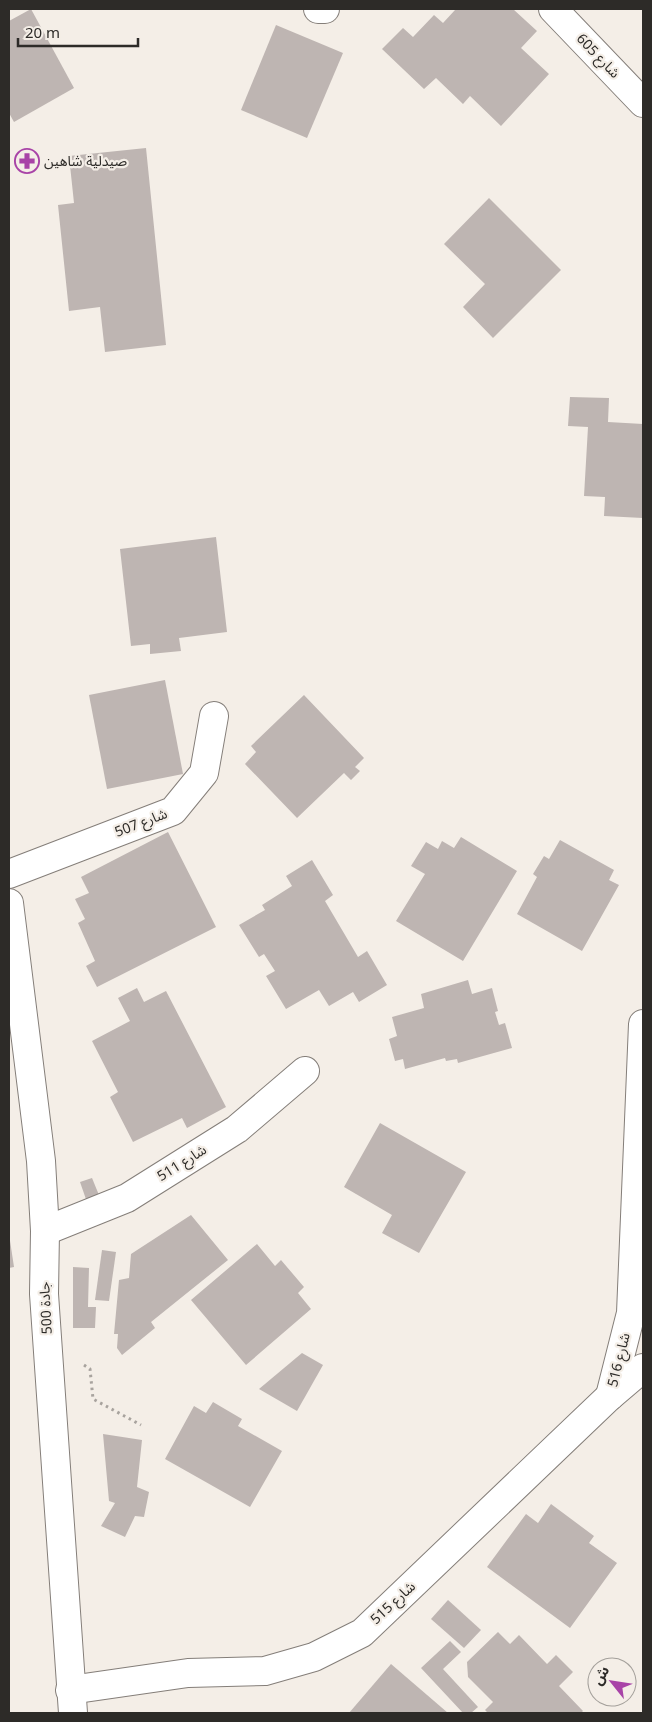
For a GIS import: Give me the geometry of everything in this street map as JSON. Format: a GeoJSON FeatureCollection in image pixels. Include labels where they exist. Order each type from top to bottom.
{"type":"FeatureCollection","features":[{"type":"Feature","properties":{"kind":"street"},"geometry":{"type":"LineString","coordinates":[[318,9],[325,9]]}},
{"type":"Feature","properties":{"kind":"street","name":"شارع 605"},"geometry":{"type":"LineString","coordinates":[[553,9],[643,103]]}},
{"type":"Feature","properties":{"kind":"street","name":"شارع 507"},"geometry":{"type":"LineString","coordinates":[[9,874],[174,811],[204,773],[214,716]]}},
{"type":"Feature","properties":{"kind":"street","name":"جادة 500"},"geometry":{"type":"LineString","coordinates":[[9,903],[41,1161],[44,1294],[72,1701]]}},
{"type":"Feature","properties":{"kind":"street","name":"شارع 516"},"geometry":{"type":"LineString","coordinates":[[610,1396],[631,1313],[643,1024]]}},
{"type":"Feature","properties":{"kind":"street","name":"شارع 511"},"geometry":{"type":"LineString","coordinates":[[44,1231],[127,1198],[236,1129],[305,1071]]}},
{"type":"Feature","properties":{"kind":"street","name":"شارع 515"},"geometry":{"type":"LineString","coordinates":[[72,1701],[188,1673],[265,1671],[314,1657],[362,1632],[610,1396],[643,1368]]}},
{"type":"Feature","properties":{"kind":"path"},"geometry":{"type":"LineString","coordinates":[[48,1347],[90,1369],[93,1399],[141,1425]]}},
{"type":"Feature","properties":{"kind":"building"},"geometry":{"type":"Polygon","coordinates":[[[31,9],[74,88],[14,122],[9,113],[9,21],[31,9]]]}},
{"type":"Feature","properties":{"kind":"building"},"geometry":{"type":"Polygon","coordinates":[[[453,9],[513,9],[537,31],[521,48],[549,74],[501,126],[470,96],[463,104],[436,78],[424,89],[382,49],[403,28],[413,37],[434,15],[443,23],[455,10],[453,9]]]}},
{"type":"Feature","properties":{"kind":"building"},"geometry":{"type":"Polygon","coordinates":[[[276,25],[343,53],[307,138],[241,110],[276,25]]]}},
{"type":"Feature","properties":{"kind":"building"},"geometry":{"type":"Polygon","coordinates":[[[146,148],[166,345],[105,352],[100,307],[69,311],[58,205],[74,203],[69,156],[146,148]]]}},
{"type":"Feature","properties":{"kind":"building"},"geometry":{"type":"Polygon","coordinates":[[[489,198],[561,270],[493,338],[463,307],[485,284],[444,244],[489,198]]]}},
{"type":"Feature","properties":{"kind":"building"},"geometry":{"type":"Polygon","coordinates":[[[570,397],[609,398],[608,422],[643,424],[643,518],[604,516],[605,497],[584,496],[588,427],[568,426],[570,397]]]}},
{"type":"Feature","properties":{"kind":"building"},"geometry":{"type":"Polygon","coordinates":[[[216,537],[227,632],[179,638],[181,651],[150,654],[150,644],[131,646],[120,549],[216,537]]]}},
{"type":"Feature","properties":{"kind":"building"},"geometry":{"type":"Polygon","coordinates":[[[165,680],[183,774],[107,789],[89,695],[165,680]]]}},
{"type":"Feature","properties":{"kind":"building"},"geometry":{"type":"Polygon","coordinates":[[[304,695],[364,758],[355,767],[360,771],[351,780],[344,773],[297,818],[245,764],[256,752],[251,746],[304,695]]]}},
{"type":"Feature","properties":{"kind":"building"},"geometry":{"type":"Polygon","coordinates":[[[168,832],[216,927],[97,987],[86,966],[95,961],[78,923],[85,919],[75,899],[89,893],[81,877],[168,832]]]}},
{"type":"Feature","properties":{"kind":"building"},"geometry":{"type":"Polygon","coordinates":[[[461,837],[517,871],[463,961],[396,921],[425,874],[411,866],[426,842],[438,849],[442,841],[454,848],[461,837]]]}},
{"type":"Feature","properties":{"kind":"building"},"geometry":{"type":"Polygon","coordinates":[[[560,840],[614,870],[609,880],[619,885],[582,951],[517,914],[537,877],[533,874],[544,856],[549,859],[560,840]]]}},
{"type":"Feature","properties":{"kind":"building"},"geometry":{"type":"Polygon","coordinates":[[[312,860],[333,895],[325,901],[358,957],[367,951],[387,985],[359,1002],[353,992],[329,1006],[319,990],[286,1009],[266,976],[275,971],[264,954],[259,957],[239,925],[265,910],[262,905],[292,886],[286,876],[312,860]]]}},
{"type":"Feature","properties":{"kind":"building"},"geometry":{"type":"Polygon","coordinates":[[[468,980],[472,994],[492,988],[498,1011],[495,1012],[499,1025],[505,1023],[512,1048],[458,1063],[457,1059],[446,1061],[445,1058],[405,1069],[403,1059],[395,1061],[389,1039],[397,1036],[392,1017],[424,1008],[421,994],[468,980]]]}},
{"type":"Feature","properties":{"kind":"building"},"geometry":{"type":"Polygon","coordinates":[[[137,988],[144,1002],[166,991],[226,1107],[187,1128],[182,1118],[133,1142],[110,1097],[118,1092],[92,1041],[130,1021],[118,998],[137,988]]]}},
{"type":"Feature","properties":{"kind":"building"},"geometry":{"type":"Polygon","coordinates":[[[380,1123],[466,1172],[419,1253],[382,1233],[392,1215],[344,1187],[380,1123]]]}},
{"type":"Feature","properties":{"kind":"building"},"geometry":{"type":"Polygon","coordinates":[[[92,1178],[101,1200],[88,1205],[80,1182],[92,1178]]]}},
{"type":"Feature","properties":{"kind":"building"},"geometry":{"type":"Polygon","coordinates":[[[191,1215],[228,1260],[151,1322],[155,1328],[122,1355],[117,1348],[118,1334],[114,1334],[119,1280],[129,1278],[131,1254],[191,1215]]]}},
{"type":"Feature","properties":{"kind":"building"},"geometry":{"type":"Polygon","coordinates":[[[9,1234],[14,1267],[9,1268],[9,1234]]]}},
{"type":"Feature","properties":{"kind":"building"},"geometry":{"type":"Polygon","coordinates":[[[257,1244],[275,1266],[281,1260],[304,1287],[298,1293],[311,1309],[246,1365],[191,1300],[257,1244]]]}},
{"type":"Feature","properties":{"kind":"building"},"geometry":{"type":"Polygon","coordinates":[[[102,1250],[116,1252],[109,1301],[95,1300],[102,1250]]]}},
{"type":"Feature","properties":{"kind":"building"},"geometry":{"type":"Polygon","coordinates":[[[73,1267],[89,1268],[88,1307],[96,1307],[95,1328],[73,1328],[73,1267]]]}},
{"type":"Feature","properties":{"kind":"building"},"geometry":{"type":"Polygon","coordinates":[[[302,1353],[323,1365],[297,1411],[259,1389],[302,1353]]]}},
{"type":"Feature","properties":{"kind":"building"},"geometry":{"type":"Polygon","coordinates":[[[213,1402],[242,1419],[238,1426],[282,1451],[250,1507],[165,1459],[194,1406],[206,1413],[213,1402]]]}},
{"type":"Feature","properties":{"kind":"building"},"geometry":{"type":"Polygon","coordinates":[[[103,1434],[142,1440],[137,1487],[149,1492],[144,1517],[135,1516],[125,1537],[101,1526],[115,1503],[109,1501],[103,1434]]]}},
{"type":"Feature","properties":{"kind":"building"},"geometry":{"type":"Polygon","coordinates":[[[551,1504],[594,1536],[589,1543],[617,1563],[570,1628],[487,1567],[526,1514],[538,1523],[551,1504]]]}},
{"type":"Feature","properties":{"kind":"building"},"geometry":{"type":"Polygon","coordinates":[[[448,1600],[481,1630],[464,1648],[431,1619],[448,1600]]]}},
{"type":"Feature","properties":{"kind":"building"},"geometry":{"type":"Polygon","coordinates":[[[498,1632],[510,1644],[519,1635],[547,1664],[556,1655],[573,1672],[559,1686],[583,1711],[581,1713],[488,1713],[485,1710],[493,1702],[468,1677],[467,1662],[498,1632]]]}},
{"type":"Feature","properties":{"kind":"building"},"geometry":{"type":"Polygon","coordinates":[[[450,1641],[461,1652],[443,1669],[478,1707],[471,1713],[463,1713],[421,1668],[450,1641]]]}},
{"type":"Feature","properties":{"kind":"building"},"geometry":{"type":"Polygon","coordinates":[[[391,1664],[448,1713],[349,1713],[391,1664]]]}},
{"type":"Feature","properties":{"kind":"place","name":"صيدلية شاهين"},"geometry":{"type":"Point","coordinates":[27,161]}}]}
